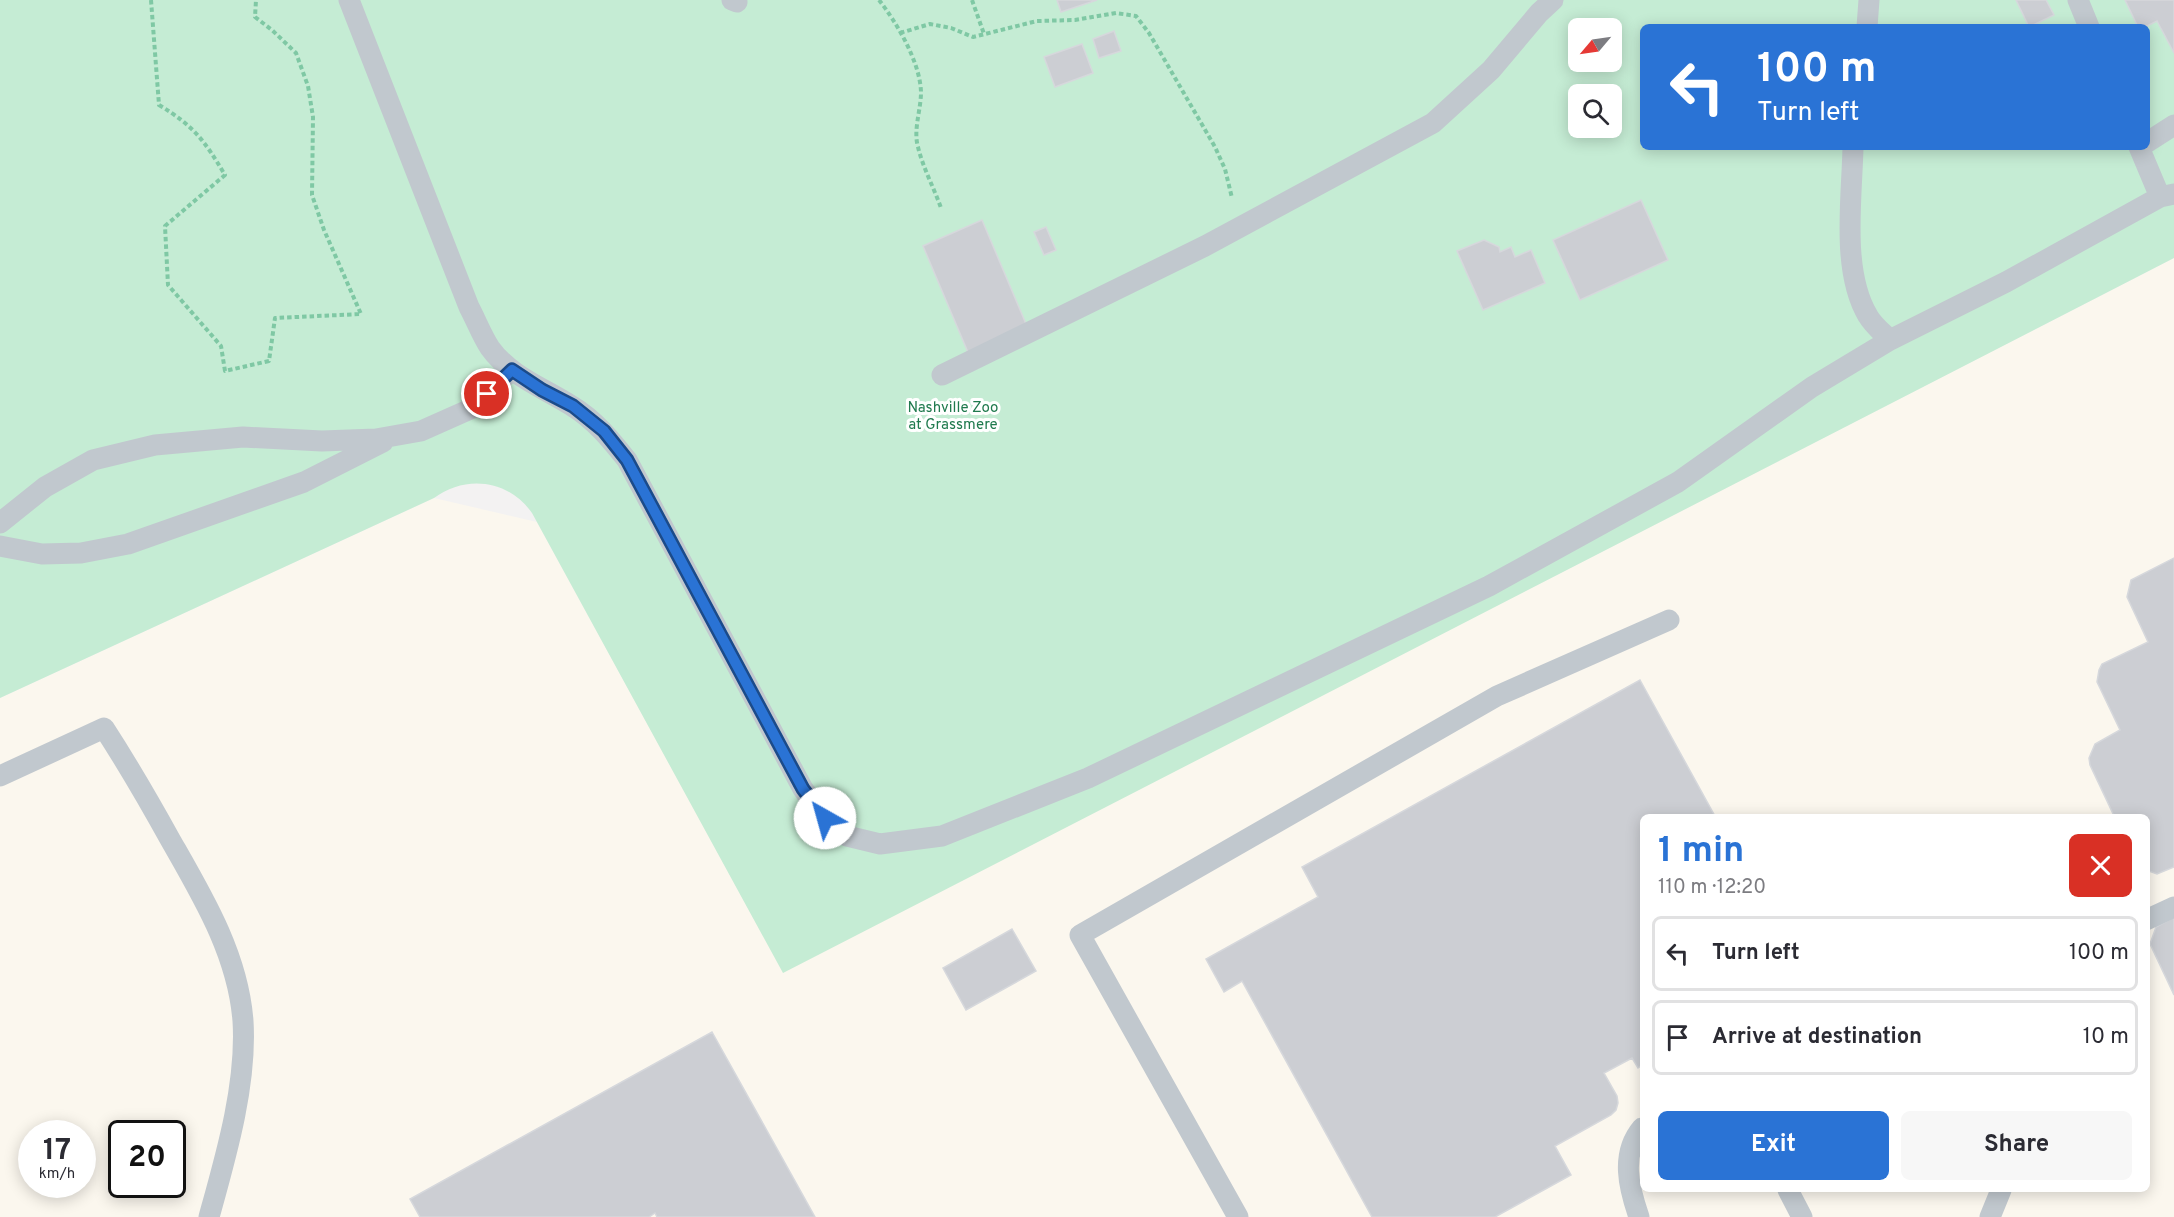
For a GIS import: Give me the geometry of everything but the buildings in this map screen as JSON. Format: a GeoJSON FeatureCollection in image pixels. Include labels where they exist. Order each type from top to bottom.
{"type":"FeatureCollection","features":[{"type":"Feature","properties":{"kind":"lane"},"geometry":{"type":"LineString","coordinates":[[349,0],[469,307],[490,349],[512,370],[542,390],[573,406],[604,431],[638,481],[803,789],[825,818],[847,836],[880,844],[942,836],[1088,778],[1489,586],[1678,482],[1812,387],[1890,340],[2006,282],[2167,196],[2142,150]]}},
{"type":"Feature","properties":{"kind":"lane"},"geometry":{"type":"LineString","coordinates":[[942,375],[1225,235],[1433,123],[1491,70],[1539,13],[1553,0]]}},
{"type":"Feature","properties":{"kind":"lane"},"geometry":{"type":"LineString","coordinates":[[1867,24],[1869,0]]}},
{"type":"Feature","properties":{"kind":"lane"},"geometry":{"type":"LineString","coordinates":[[2078,0],[2088,24]]}},
{"type":"Feature","properties":{"kind":"lane"},"geometry":{"type":"LineString","coordinates":[[2150,140],[2174,125]]}},
{"type":"Feature","properties":{"kind":"lane"},"geometry":{"type":"LineString","coordinates":[[1853,150],[1851,232],[1854,283],[1868,317],[1890,340]]}},
{"type":"Feature","properties":{"kind":"lane"},"geometry":{"type":"LineString","coordinates":[[0,523],[45,487],[93,460],[154,445],[243,437],[322,441],[376,439],[421,431],[475,406],[512,370]]}},
{"type":"Feature","properties":{"kind":"lane"},"geometry":{"type":"LineString","coordinates":[[0,546],[42,554],[81,553],[128,544],[304,482],[396,436]]}},
{"type":"Feature","properties":{"kind":"lane"},"geometry":{"type":"LineString","coordinates":[[1238,1217],[1080,935],[1497,696],[1668,620]]}},
{"type":"Feature","properties":{"kind":"lane"},"geometry":{"type":"LineString","coordinates":[[0,776],[104,728],[188,870],[223,938],[233,966],[243,1020],[243,1060],[237,1100],[209,1217]]}},
{"type":"Feature","properties":{"kind":"lane"},"geometry":{"type":"LineString","coordinates":[[2150,918],[2174,907]]}},
{"type":"Feature","properties":{"kind":"lane"},"geometry":{"type":"LineString","coordinates":[[1640,1131],[1633,1143],[1628,1168],[1628,1179],[1640,1217]]}},
{"type":"Feature","properties":{"kind":"lane"},"geometry":{"type":"LineString","coordinates":[[1789,1192],[1803,1217]]}},
{"type":"Feature","properties":{"kind":"lane"},"geometry":{"type":"LineString","coordinates":[[1990,1217],[2000,1192]]}},
{"type":"Feature","properties":{"kind":"path"},"geometry":{"type":"LineString","coordinates":[[151,0],[159,105],[184,120],[201,137],[225,175],[165,226],[168,285],[221,346],[225,371],[269,361],[274,318],[361,314],[324,230],[312,195],[313,117],[308,86],[296,53],[255,17],[256,0]]}},
{"type":"Feature","properties":{"kind":"path"},"geometry":{"type":"LineString","coordinates":[[879,0],[900,33],[916,68],[921,91],[917,146],[941,208]]}},
{"type":"Feature","properties":{"kind":"path"},"geometry":{"type":"LineString","coordinates":[[972,0],[984,34]]}},
{"type":"Feature","properties":{"kind":"path"},"geometry":{"type":"LineString","coordinates":[[900,33],[930,24],[951,28],[972,37],[1037,21],[1075,20],[1116,13],[1136,16],[1149,33],[1215,147],[1225,169],[1232,196],[1232,212],[1225,235]]}},
{"type":"Feature","properties":{"kind":"shaded area"},"geometry":{"type":"Polygon","coordinates":[[[2174,258],[2174,1217],[0,1217],[0,698],[434,498],[537,522],[783,972],[2174,258]]]}},
{"type":"Feature","properties":{"kind":"green space","name":"Nashville Zoo at Grassmere"},"geometry":{"type":"Polygon","coordinates":[[[0,0],[2174,0],[2174,258],[783,973],[532,513],[511,493],[499,487],[473,483],[446,490],[434,498],[0,698],[0,0]]]}},
{"type":"Feature","properties":{"kind":"route"},"geometry":{"type":"LineString","coordinates":[[487,394],[512,370],[542,390],[573,406],[604,431],[627,460],[803,789],[825,818]]}}]}
